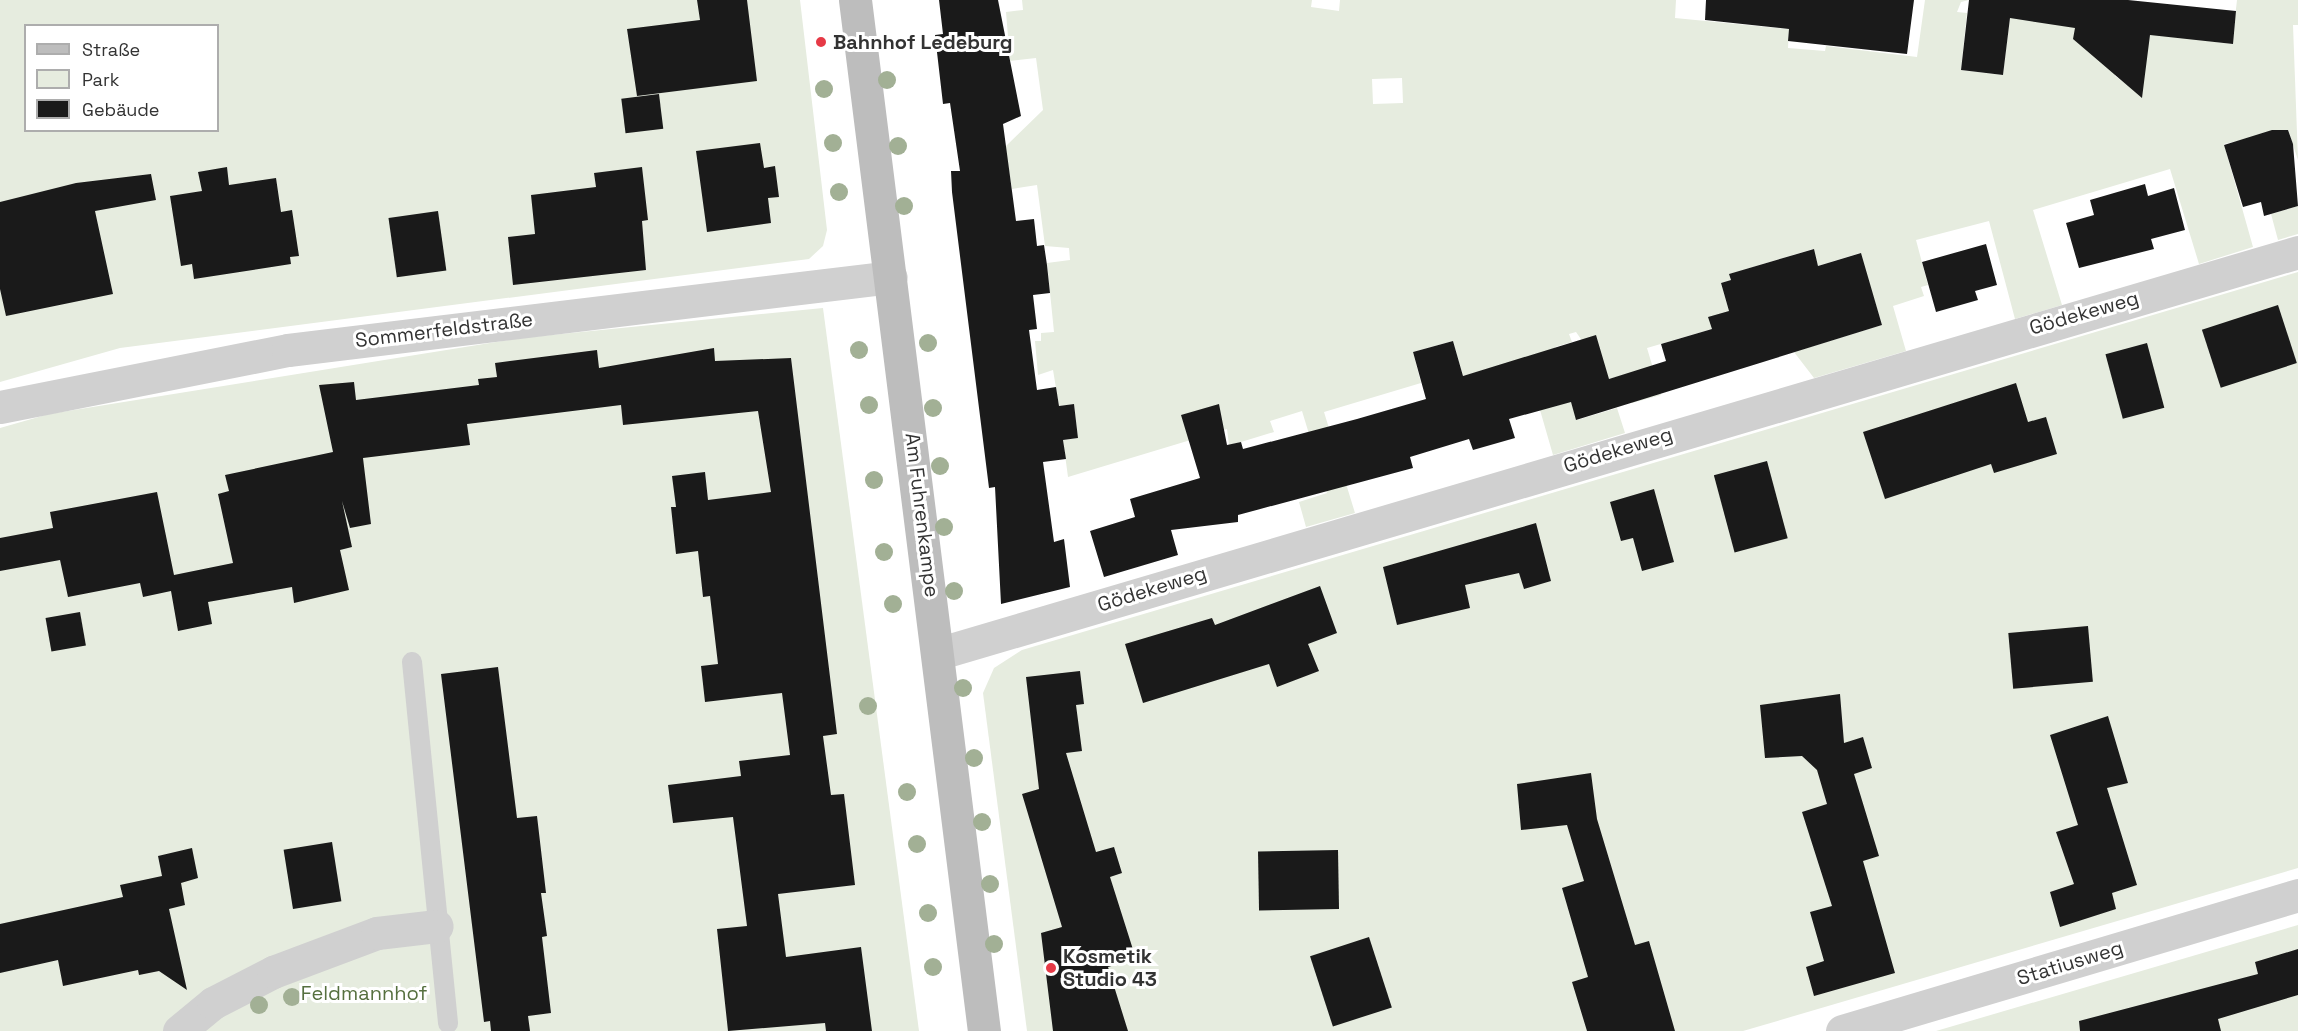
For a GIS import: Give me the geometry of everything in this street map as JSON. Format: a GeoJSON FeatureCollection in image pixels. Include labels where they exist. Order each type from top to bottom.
{"type":"FeatureCollection","features":[{"type":"Feature","properties":{"kind":"street","name":"Am Fuhrenkampe"},"geometry":{"type":"LineString","coordinates":[[855,0],[940,652],[984,1031]]}},
{"type":"Feature","properties":{"kind":"street","name":"Gödekeweg"},"geometry":{"type":"LineString","coordinates":[[940,652],[2298,252]]}},
{"type":"Feature","properties":{"kind":"street","name":"Sommerfeldstraße"},"geometry":{"type":"LineString","coordinates":[[0,407],[288,350],[891,277]]}},
{"type":"Feature","properties":{"kind":"street","name":"Statiusweg"},"geometry":{"type":"LineString","coordinates":[[1842,1031],[2298,895]]}},
{"type":"Feature","properties":{"kind":"street"},"geometry":{"type":"LineString","coordinates":[[179,1031],[213,1003],[273,972],[377,933],[436,926]]}},
{"type":"Feature","properties":{"kind":"lane"},"geometry":{"type":"LineString","coordinates":[[412,662],[436,926],[448,1023]]}},
{"type":"Feature","properties":{"kind":"green space"},"geometry":{"type":"Polygon","coordinates":[[[0,0],[800,0],[827,230],[823,246],[809,259],[120,348],[0,382],[0,0]]]}},
{"type":"Feature","properties":{"kind":"green space"},"geometry":{"type":"Polygon","coordinates":[[[1022,0],[1312,0],[1311,7],[1339,11],[1340,0],[1676,0],[1675,18],[1789,29],[1788,48],[1825,51],[1826,46],[1917,57],[1925,0],[1969,0],[1961,2],[1957,12],[1967,13],[1961,70],[2003,75],[2012,0],[2075,27],[2118,56],[2115,76],[2129,86],[2153,6],[2199,40],[2232,44],[2237,0],[2298,0],[2298,25],[2293,25],[2298,160],[2288,130],[2224,144],[2253,247],[2199,264],[2170,169],[2033,210],[2062,305],[2015,319],[1989,221],[1916,240],[1928,285],[1921,287],[1924,296],[1893,306],[1906,351],[1814,378],[1794,352],[1882,325],[1860,253],[1818,266],[1813,249],[1730,274],[1731,280],[1721,283],[1729,311],[1712,329],[1647,348],[1661,395],[1632,403],[1624,375],[1609,379],[1576,332],[1569,334],[1572,342],[1555,347],[1577,420],[1617,408],[1625,433],[1553,455],[1525,358],[1463,376],[1453,341],[1413,352],[1421,383],[1324,412],[1355,513],[1306,527],[1299,502],[1327,493],[1302,411],[1270,421],[1274,432],[1241,442],[1229,445],[1227,429],[1068,477],[1063,440],[1078,438],[1074,404],[1059,406],[1053,370],[1038,375],[1035,341],[1041,341],[1041,333],[1054,332],[1047,263],[1070,260],[1069,248],[1045,246],[1037,185],[1012,189],[1005,147],[1043,110],[1036,58],[1010,61],[1006,12],[1023,10],[1022,0]],[[1402,78],[1372,79],[1373,104],[1403,103],[1402,78]]]}},
{"type":"Feature","properties":{"kind":"green space"},"geometry":{"type":"Polygon","coordinates":[[[2298,206],[2298,234],[2278,240],[2271,214],[2298,206]]]}},
{"type":"Feature","properties":{"kind":"green space"},"geometry":{"type":"Polygon","coordinates":[[[2298,272],[2298,868],[1743,1031],[1027,1031],[983,693],[994,668],[1022,650],[2298,272]]]}},
{"type":"Feature","properties":{"kind":"green space","name":"Feldmannhof"},"geometry":{"type":"Polygon","coordinates":[[[823,308],[919,1031],[0,1031],[0,428],[49,414],[521,338],[823,308]]]}},
{"type":"Feature","properties":{"kind":"green space"},"geometry":{"type":"Polygon","coordinates":[[[2298,925],[2298,1031],[1936,1031],[2298,925]]]}},
{"type":"Feature","properties":{"kind":"building"},"geometry":{"type":"Polygon","coordinates":[[[697,0],[747,0],[757,81],[637,96],[627,29],[700,20],[697,0]]]}},
{"type":"Feature","properties":{"kind":"building"},"geometry":{"type":"Polygon","coordinates":[[[939,0],[998,0],[1021,116],[1003,124],[1016,221],[1034,219],[1037,246],[1044,245],[1050,293],[1033,295],[1037,329],[1029,330],[1037,390],[1056,387],[1059,406],[1074,404],[1078,438],[1063,440],[1066,459],[1043,462],[1054,542],[1064,539],[1070,587],[1001,604],[995,487],[989,488],[952,192],[951,171],[960,171],[950,103],[943,104],[935,35],[943,34],[939,0]]]}},
{"type":"Feature","properties":{"kind":"building"},"geometry":{"type":"Polygon","coordinates":[[[1706,0],[1914,0],[1907,54],[1788,41],[1789,29],[1705,20],[1706,0]]]}},
{"type":"Feature","properties":{"kind":"building"},"geometry":{"type":"Polygon","coordinates":[[[1969,0],[2128,0],[2236,11],[2233,44],[2150,35],[2142,98],[2073,39],[2075,28],[2010,18],[2003,75],[1961,70],[1969,0]]]}},
{"type":"Feature","properties":{"kind":"building"},"geometry":{"type":"Polygon","coordinates":[[[659,94],[663,129],[626,133],[621,99],[659,94]]]}},
{"type":"Feature","properties":{"kind":"building"},"geometry":{"type":"Polygon","coordinates":[[[2272,130],[2288,130],[2293,144],[2298,206],[2264,216],[2261,202],[2243,207],[2224,145],[2272,130]]]}},
{"type":"Feature","properties":{"kind":"building"},"geometry":{"type":"Polygon","coordinates":[[[760,143],[764,168],[775,166],[779,197],[768,198],[771,223],[707,232],[696,151],[760,143]]]}},
{"type":"Feature","properties":{"kind":"building"},"geometry":{"type":"Polygon","coordinates":[[[227,167],[229,185],[276,178],[281,212],[292,210],[299,256],[290,257],[291,264],[194,279],[192,264],[181,266],[170,196],[202,191],[198,172],[227,167]]]}},
{"type":"Feature","properties":{"kind":"building"},"geometry":{"type":"Polygon","coordinates":[[[642,167],[648,220],[642,221],[646,270],[513,285],[508,237],[535,234],[531,195],[596,187],[594,173],[642,167]]]}},
{"type":"Feature","properties":{"kind":"building"},"geometry":{"type":"Polygon","coordinates":[[[151,174],[156,200],[95,211],[113,294],[6,316],[0,289],[0,202],[76,183],[151,174]]]}},
{"type":"Feature","properties":{"kind":"building"},"geometry":{"type":"Polygon","coordinates":[[[2145,184],[2148,196],[2174,188],[2185,230],[2151,239],[2154,249],[2079,268],[2066,223],[2094,215],[2090,200],[2145,184]]]}},
{"type":"Feature","properties":{"kind":"building"},"geometry":{"type":"Polygon","coordinates":[[[438,211],[446,270],[397,277],[388,218],[438,211]]]}},
{"type":"Feature","properties":{"kind":"building"},"geometry":{"type":"Polygon","coordinates":[[[1986,244],[1997,285],[1975,291],[1978,300],[1936,312],[1922,262],[1986,244]]]}},
{"type":"Feature","properties":{"kind":"building"},"geometry":{"type":"Polygon","coordinates":[[[1814,249],[1818,266],[1861,253],[1882,325],[1576,420],[1571,402],[1509,419],[1515,438],[1473,450],[1469,439],[1410,457],[1413,468],[1238,515],[1238,522],[1171,530],[1178,555],[1104,577],[1090,531],[1135,517],[1130,499],[1200,478],[1181,415],[1219,404],[1227,445],[1241,442],[1243,449],[1357,419],[1426,399],[1413,352],[1453,341],[1463,376],[1596,335],[1609,379],[1666,361],[1661,344],[1712,329],[1708,317],[1729,311],[1721,283],[1731,280],[1729,274],[1814,249]]]}},
{"type":"Feature","properties":{"kind":"building"},"geometry":{"type":"Polygon","coordinates":[[[2278,305],[2297,363],[2221,388],[2202,330],[2278,305]]]}},
{"type":"Feature","properties":{"kind":"building"},"geometry":{"type":"Polygon","coordinates":[[[2147,343],[2164,408],[2123,419],[2105,354],[2147,343]]]}},
{"type":"Feature","properties":{"kind":"building"},"geometry":{"type":"Polygon","coordinates":[[[714,348],[715,361],[791,358],[837,734],[823,736],[831,795],[844,794],[855,885],[778,894],[786,957],[861,947],[872,1031],[826,1031],[825,1023],[728,1031],[717,929],[747,926],[733,817],[673,823],[668,785],[741,776],[739,761],[790,755],[782,693],[705,702],[701,666],[718,664],[710,596],[703,597],[698,551],[676,554],[671,507],[676,507],[672,476],[705,472],[708,500],[771,492],[758,411],[623,425],[621,405],[467,424],[470,445],[363,458],[371,524],[350,528],[342,501],[352,547],[340,550],[349,590],[294,603],[292,587],[208,602],[212,624],[178,631],[171,591],[143,597],[140,583],[68,597],[60,560],[0,571],[0,538],[53,528],[50,512],[157,492],[174,575],[233,563],[218,494],[229,491],[225,475],[333,452],[319,385],[354,382],[356,400],[479,385],[478,379],[497,377],[495,363],[597,350],[599,368],[714,348]]]}},
{"type":"Feature","properties":{"kind":"building"},"geometry":{"type":"Polygon","coordinates":[[[2016,383],[2028,422],[2046,417],[2057,454],[1994,473],[1991,464],[1885,499],[1863,432],[2016,383]]]}},
{"type":"Feature","properties":{"kind":"building"},"geometry":{"type":"Polygon","coordinates":[[[1767,461],[1788,538],[1735,553],[1714,475],[1767,461]]]}},
{"type":"Feature","properties":{"kind":"building"},"geometry":{"type":"Polygon","coordinates":[[[1654,489],[1674,562],[1642,571],[1633,538],[1621,541],[1610,502],[1654,489]]]}},
{"type":"Feature","properties":{"kind":"building"},"geometry":{"type":"Polygon","coordinates":[[[1536,523],[1551,581],[1524,589],[1519,573],[1465,585],[1470,608],[1397,625],[1383,567],[1536,523]]]}},
{"type":"Feature","properties":{"kind":"building"},"geometry":{"type":"Polygon","coordinates":[[[1320,586],[1337,633],[1308,644],[1319,671],[1277,687],[1269,664],[1143,703],[1125,644],[1212,618],[1215,625],[1320,586]]]}},
{"type":"Feature","properties":{"kind":"building"},"geometry":{"type":"Polygon","coordinates":[[[80,612],[86,645],[51,652],[46,618],[80,612]]]}},
{"type":"Feature","properties":{"kind":"building"},"geometry":{"type":"Polygon","coordinates":[[[2088,626],[2093,682],[2013,689],[2008,633],[2088,626]]]}},
{"type":"Feature","properties":{"kind":"building"},"geometry":{"type":"Polygon","coordinates":[[[498,667],[517,818],[537,816],[546,893],[541,893],[547,936],[542,937],[551,1013],[528,1016],[530,1031],[491,1031],[490,1021],[484,1022],[441,674],[498,667]]]}},
{"type":"Feature","properties":{"kind":"building"},"geometry":{"type":"Polygon","coordinates":[[[1080,671],[1084,704],[1076,705],[1082,751],[1066,753],[1096,852],[1114,847],[1122,873],[1110,877],[1136,959],[1108,967],[1128,1031],[1053,1031],[1041,933],[1062,927],[1022,794],[1039,789],[1026,677],[1080,671]]]}},
{"type":"Feature","properties":{"kind":"building"},"geometry":{"type":"Polygon","coordinates":[[[1840,694],[1844,743],[1863,737],[1872,768],[1854,774],[1879,856],[1863,861],[1895,973],[1814,996],[1806,967],[1824,961],[1810,912],[1832,906],[1802,812],[1827,804],[1817,770],[1802,756],[1765,758],[1760,705],[1840,694]]]}},
{"type":"Feature","properties":{"kind":"building"},"geometry":{"type":"Polygon","coordinates":[[[2108,716],[2128,783],[2107,788],[2137,885],[2112,893],[2116,909],[2060,927],[2050,892],[2074,884],[2056,832],[2078,825],[2050,735],[2108,716]]]}},
{"type":"Feature","properties":{"kind":"building"},"geometry":{"type":"Polygon","coordinates":[[[1591,773],[1597,819],[1635,945],[1649,941],[1675,1031],[1587,1031],[1572,982],[1588,977],[1562,888],[1584,881],[1567,825],[1521,830],[1517,784],[1591,773]]]}},
{"type":"Feature","properties":{"kind":"building"},"geometry":{"type":"Polygon","coordinates":[[[332,842],[341,901],[293,909],[284,850],[332,842]]]}},
{"type":"Feature","properties":{"kind":"building"},"geometry":{"type":"Polygon","coordinates":[[[192,848],[198,878],[181,883],[185,905],[169,909],[187,990],[159,971],[139,975],[138,970],[63,986],[58,960],[0,973],[0,924],[123,897],[120,885],[162,876],[158,856],[192,848]]]}},
{"type":"Feature","properties":{"kind":"building"},"geometry":{"type":"Polygon","coordinates":[[[1338,850],[1339,909],[1259,910],[1258,851],[1338,850]]]}},
{"type":"Feature","properties":{"kind":"building"},"geometry":{"type":"Polygon","coordinates":[[[1369,937],[1392,1007],[1333,1027],[1310,956],[1369,937]]]}},
{"type":"Feature","properties":{"kind":"building"},"geometry":{"type":"Polygon","coordinates":[[[2298,949],[2298,995],[2218,1019],[2221,1031],[2080,1031],[2079,1021],[2258,974],[2255,962],[2298,949]]]}},
{"type":"Feature","properties":{"kind":"place","name":"Bahnhof Ledeburg"},"geometry":{"type":"Point","coordinates":[821,42]}},
{"type":"Feature","properties":{"kind":"place","name":"Kosmetik Studio 43"},"geometry":{"type":"Point","coordinates":[1051,968]}}]}
